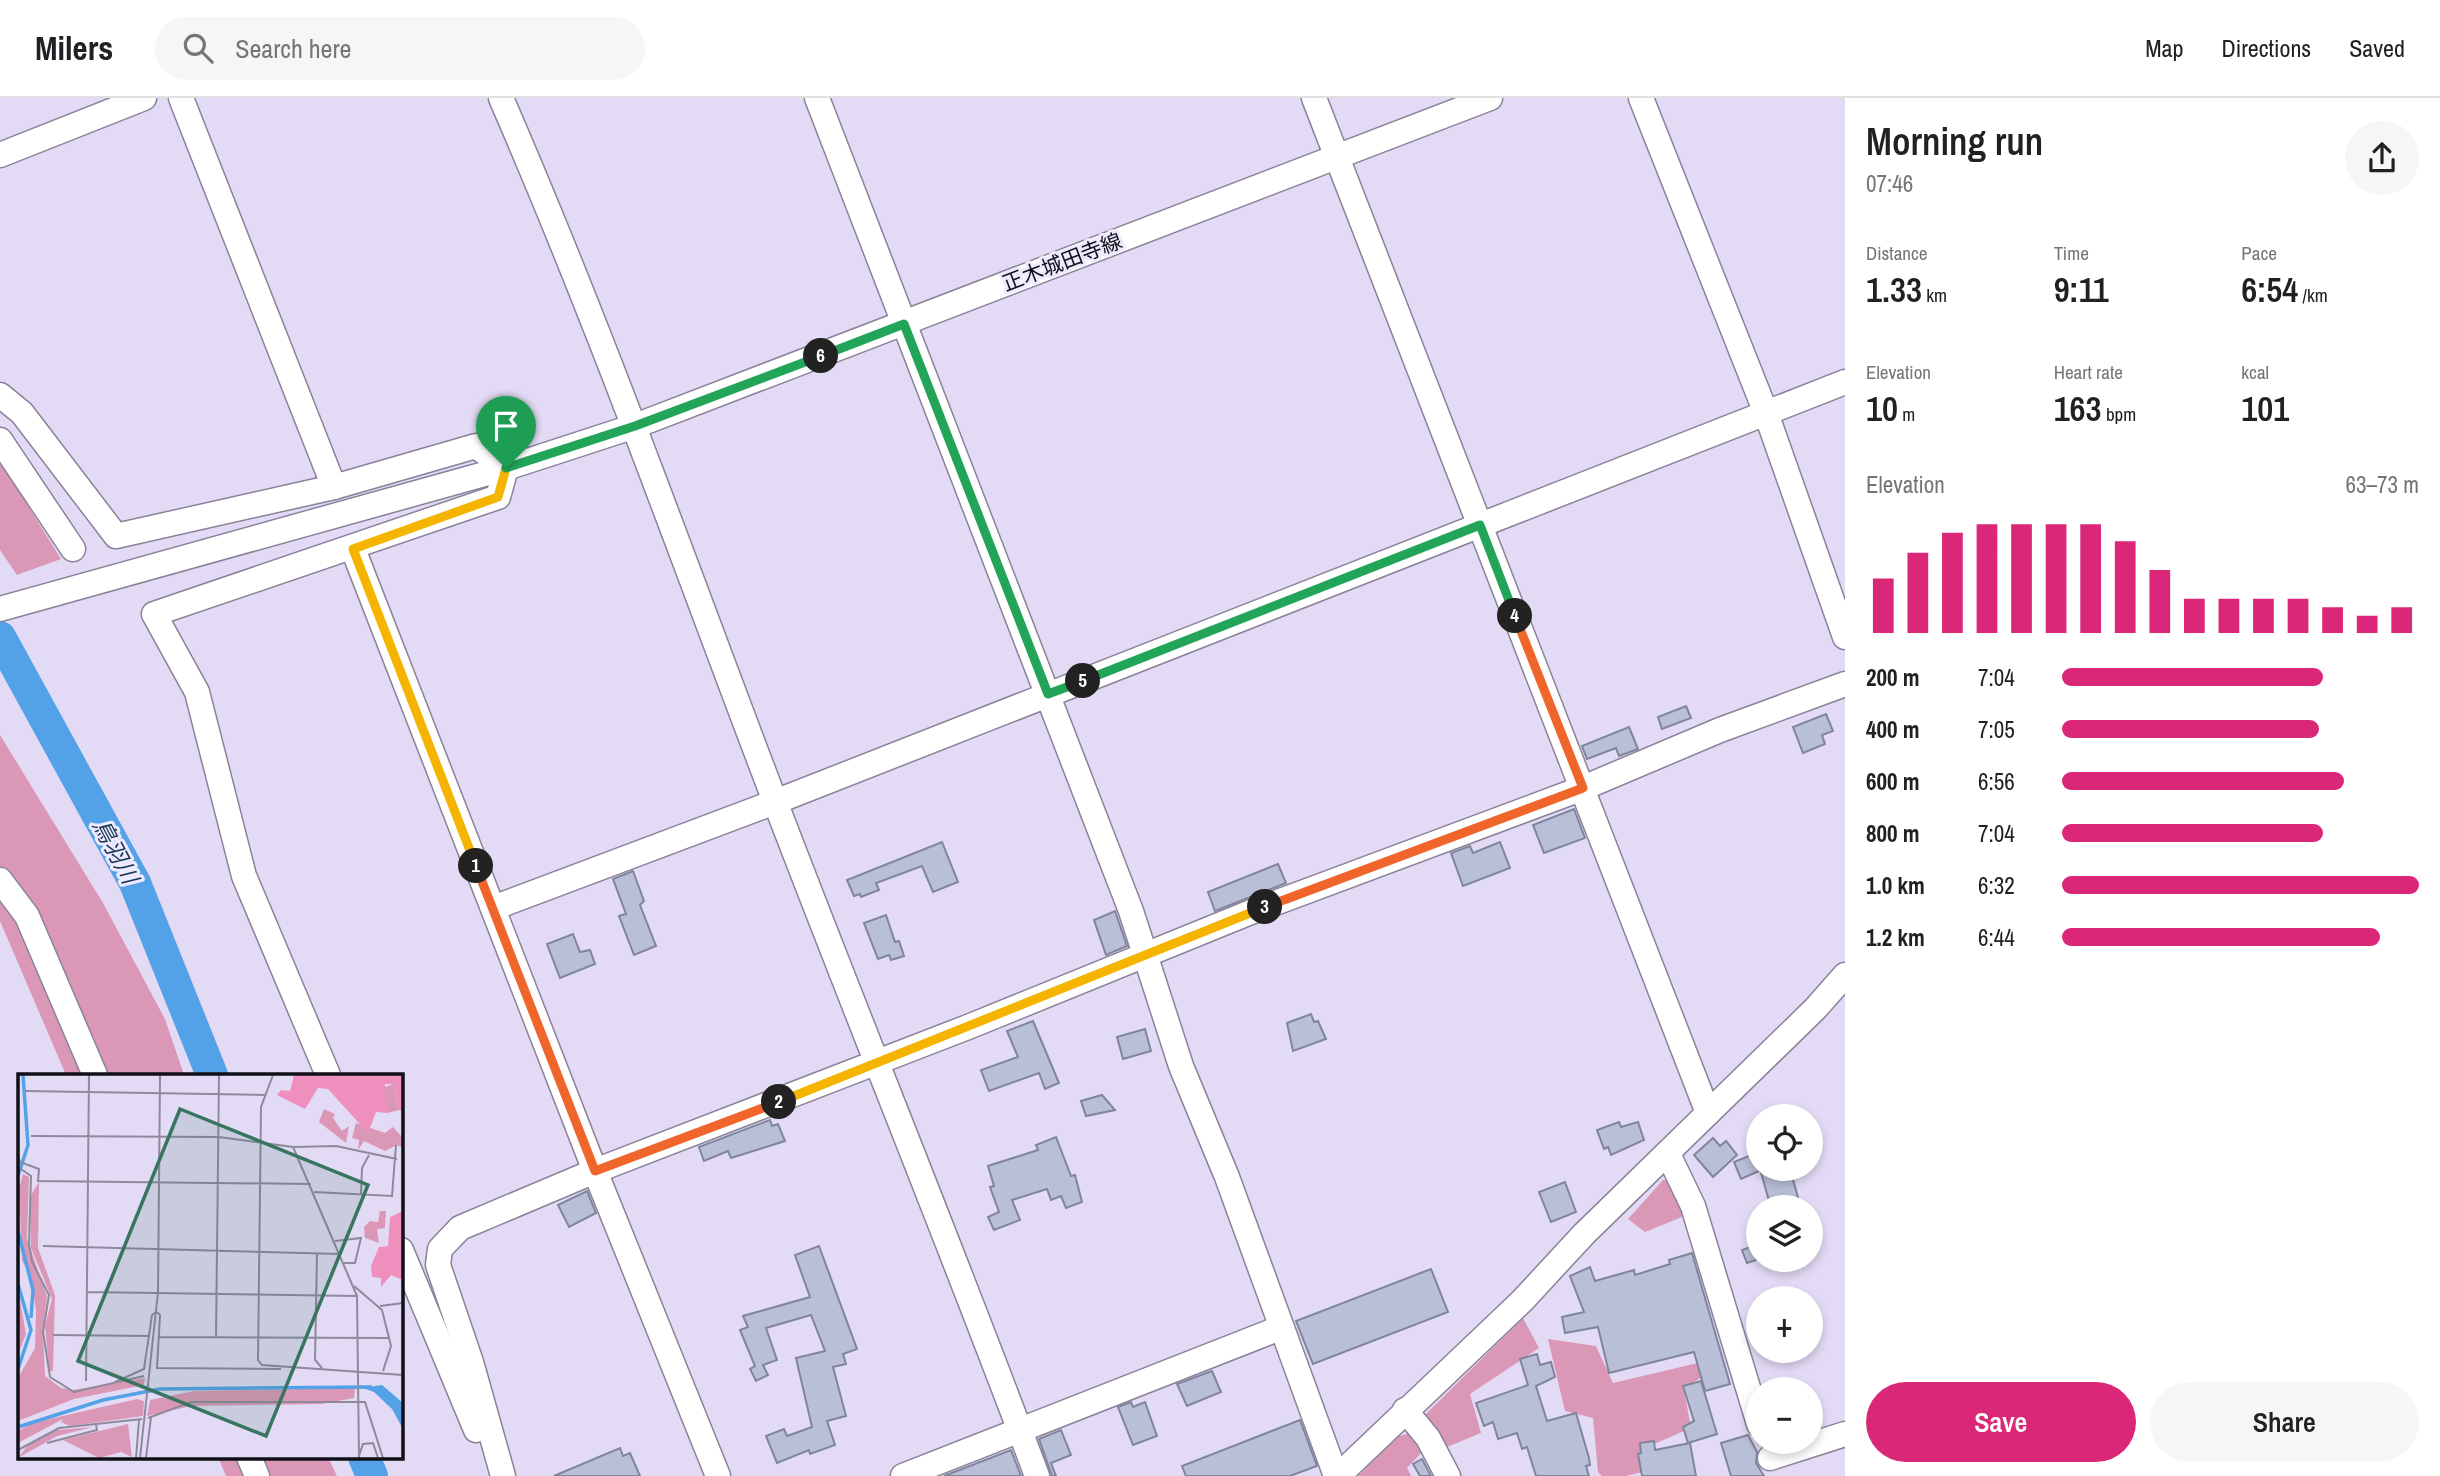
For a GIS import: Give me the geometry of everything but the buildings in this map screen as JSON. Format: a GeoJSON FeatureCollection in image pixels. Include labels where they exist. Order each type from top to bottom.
{"type":"FeatureCollection","features":[{"type":"Feature","properties":{"kind":"street"},"geometry":{"type":"LineString","coordinates":[[0,155],[144,98]]}},
{"type":"Feature","properties":{"kind":"street"},"geometry":{"type":"LineString","coordinates":[[181,98],[334,486]]}},
{"type":"Feature","properties":{"kind":"street"},"geometry":{"type":"LineString","coordinates":[[501,98],[548,206],[635,426],[775,802],[1037,1476]]}},
{"type":"Feature","properties":{"kind":"street"},"geometry":{"type":"LineString","coordinates":[[817,98],[1147,954],[1181,1066],[1227,1177],[1280,1328],[1337,1476],[1522,1301],[1584,1234],[1815,1009],[1845,975]]}},
{"type":"Feature","properties":{"kind":"street"},"geometry":{"type":"LineString","coordinates":[[1314,98],[1708,1113]]}},
{"type":"Feature","properties":{"kind":"street","name":"正木城田寺線"},"geometry":{"type":"LineString","coordinates":[[0,609],[506,468],[635,426],[1490,98]]}},
{"type":"Feature","properties":{"kind":"street"},"geometry":{"type":"LineString","coordinates":[[1641,98],[1766,413],[1845,637]]}},
{"type":"Feature","properties":{"kind":"street"},"geometry":{"type":"LineString","coordinates":[[493,908],[775,802],[1845,383]]}},
{"type":"Feature","properties":{"kind":"street"},"geometry":{"type":"LineString","coordinates":[[0,395],[22,413],[116,536],[334,486],[476,446],[506,468],[498,497],[353,549],[154,614],[197,692],[244,876],[328,1074]]}},
{"type":"Feature","properties":{"kind":"street"},"geometry":{"type":"LineString","coordinates":[[0,440],[73,549]]}},
{"type":"Feature","properties":{"kind":"street"},"geometry":{"type":"LineString","coordinates":[[353,549],[595,1171],[718,1476]]}},
{"type":"Feature","properties":{"kind":"street"},"geometry":{"type":"LineString","coordinates":[[503,1476],[471,1362],[438,1265],[440,1249],[460,1228],[595,1171],[876,1063],[1147,954],[1583,788],[1720,730],[1845,684]]}},
{"type":"Feature","properties":{"kind":"street"},"geometry":{"type":"LineString","coordinates":[[0,880],[27,916],[94,1074]]}},
{"type":"Feature","properties":{"kind":"street"},"geometry":{"type":"LineString","coordinates":[[1668,1154],[1693,1206],[1746,1381]]}},
{"type":"Feature","properties":{"kind":"street"},"geometry":{"type":"LineString","coordinates":[[402,1252],[496,1476]]}},
{"type":"Feature","properties":{"kind":"street"},"geometry":{"type":"LineString","coordinates":[[903,1476],[1280,1328]]}},
{"type":"Feature","properties":{"kind":"street"},"geometry":{"type":"LineString","coordinates":[[1405,1410],[1428,1438],[1448,1476]]}},
{"type":"Feature","properties":{"kind":"street"},"geometry":{"type":"LineString","coordinates":[[1770,1459],[1845,1434]]}},
{"type":"Feature","properties":{"kind":"street"},"geometry":{"type":"LineString","coordinates":[[250,1458],[257,1476]]}},
{"type":"Feature","properties":{"kind":"shaded area"},"geometry":{"type":"Polygon","coordinates":[[[0,461],[61,559],[17,575],[0,550],[0,461]]]}},
{"type":"Feature","properties":{"kind":"shaded area"},"geometry":{"type":"Polygon","coordinates":[[[0,735],[103,903],[165,1019],[184,1074],[66,1074],[0,921],[0,735]]]}},
{"type":"Feature","properties":{"kind":"shaded area"},"geometry":{"type":"Polygon","coordinates":[[[1663,1180],[1674,1180],[1687,1215],[1645,1232],[1628,1219],[1663,1180]]]}},
{"type":"Feature","properties":{"kind":"shaded area"},"geometry":{"type":"Polygon","coordinates":[[[1523,1318],[1539,1348],[1470,1394],[1481,1433],[1442,1449],[1425,1415],[1523,1318]]]}},
{"type":"Feature","properties":{"kind":"shaded area"},"geometry":{"type":"Polygon","coordinates":[[[1548,1339],[1596,1346],[1613,1383],[1702,1362],[1706,1374],[1684,1389],[1691,1428],[1645,1448],[1643,1472],[1626,1476],[1602,1476],[1598,1472],[1593,1418],[1565,1411],[1548,1339]]]}},
{"type":"Feature","properties":{"kind":"shaded area"},"geometry":{"type":"Polygon","coordinates":[[[1411,1433],[1421,1453],[1407,1468],[1411,1476],[1358,1476],[1399,1436],[1411,1433]]]}},
{"type":"Feature","properties":{"kind":"shaded area"},"geometry":{"type":"Polygon","coordinates":[[[218,1458],[328,1458],[337,1476],[226,1476],[218,1458]]]}},
{"type":"Feature","properties":{"kind":"waterway","name":"鳥羽川"},"geometry":{"type":"LineString","coordinates":[[0,637],[135,883],[212,1074]]}},
{"type":"Feature","properties":{"kind":"waterway","name":"鳥羽川"},"geometry":{"type":"LineString","coordinates":[[364,1458],[372,1476]]}},
{"type":"Feature","properties":{"kind":"route"},"geometry":{"type":"LineString","coordinates":[[904,324],[1048,694],[1480,525],[1583,788],[1251,912],[968,1027],[595,1171],[353,549],[498,497],[506,468],[635,426],[904,324]]}}]}
